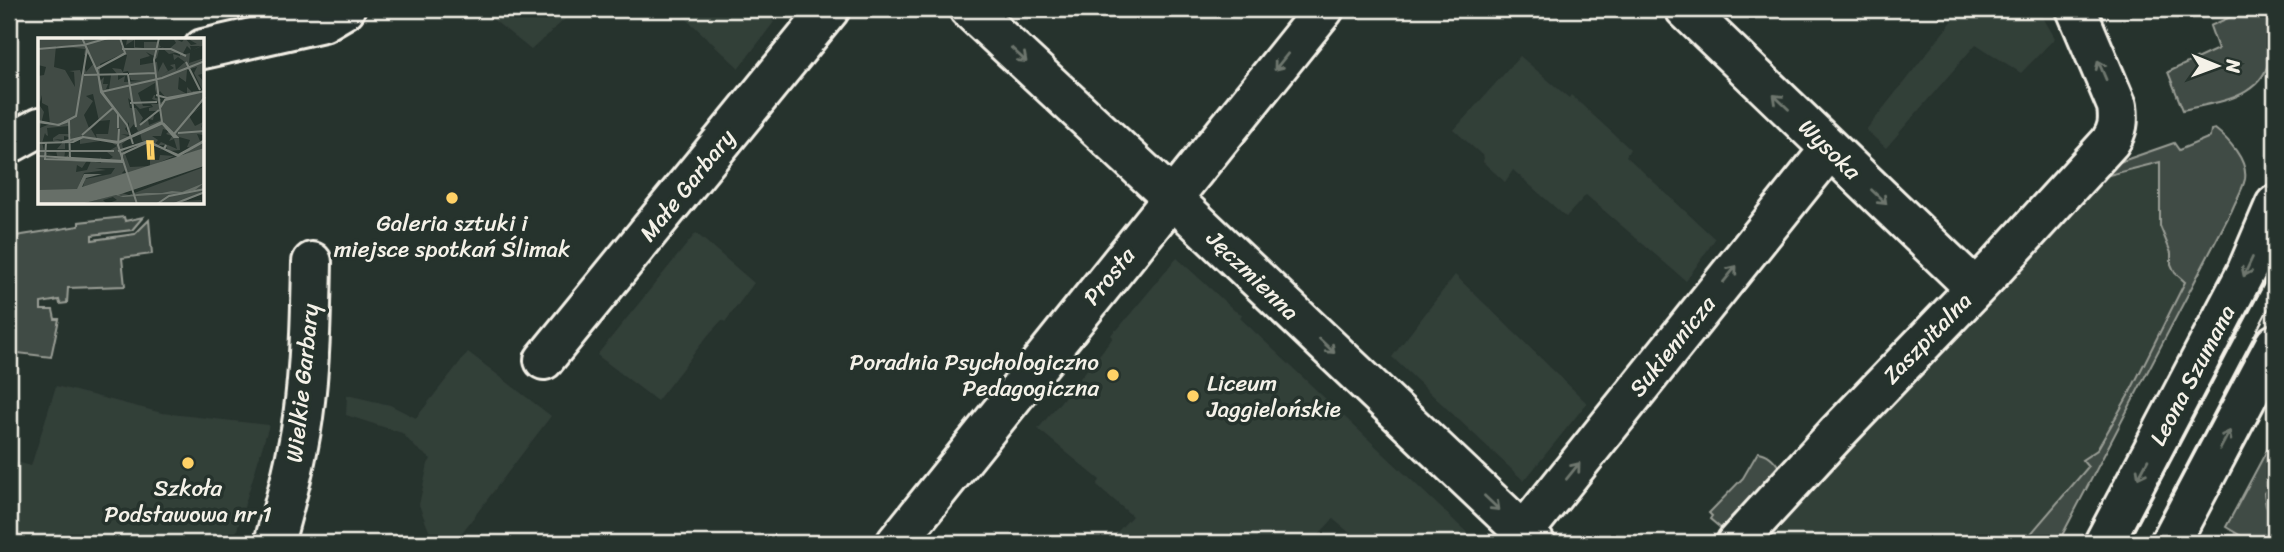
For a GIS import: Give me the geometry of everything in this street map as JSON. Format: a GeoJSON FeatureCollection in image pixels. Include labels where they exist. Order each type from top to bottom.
{"type":"FeatureCollection","features":[{"type":"Feature","properties":{"kind":"street"},"geometry":{"type":"LineString","coordinates":[[205,49],[323,22],[345,9]]}},
{"type":"Feature","properties":{"kind":"street","name":"Małe Garbary"},"geometry":{"type":"LineString","coordinates":[[544,360],[830,9]]}},
{"type":"Feature","properties":{"kind":"street","name":"Jęczmienna"},"geometry":{"type":"LineString","coordinates":[[969,9],[1172,198],[1524,540]]}},
{"type":"Feature","properties":{"kind":"street","name":"Prosta"},"geometry":{"type":"LineString","coordinates":[[896,543],[1324,9]]}},
{"type":"Feature","properties":{"kind":"street","name":"Wysoka"},"geometry":{"type":"LineString","coordinates":[[1685,9],[1975,288]]}},
{"type":"Feature","properties":{"kind":"street","name":"Zaszpitalna"},"geometry":{"type":"LineString","coordinates":[[1737,543],[1837,433],[2102,153],[2116,132],[2119,120],[2117,106],[2076,9]]}},
{"type":"Feature","properties":{"kind":"street"},"geometry":{"type":"LineString","coordinates":[[9,144],[38,128]]}},
{"type":"Feature","properties":{"kind":"street","name":"Sukiennicza"},"geometry":{"type":"LineString","coordinates":[[1524,540],[1830,149]]}},
{"type":"Feature","properties":{"kind":"street","name":"Leona Szumana"},"geometry":{"type":"LineString","coordinates":[[2104,543],[2246,273],[2275,205]]}},
{"type":"Feature","properties":{"kind":"street","name":"Wielkie Garbary"},"geometry":{"type":"LineString","coordinates":[[274,543],[290,486],[303,417],[310,342],[312,262]]}},
{"type":"Feature","properties":{"kind":"street"},"geometry":{"type":"LineString","coordinates":[[2170,543],[2275,344]]}},
{"type":"Feature","properties":{"kind":"shaded area"},"geometry":{"type":"Polygon","coordinates":[[[480,9],[576,9],[531,50],[480,9]]]}},
{"type":"Feature","properties":{"kind":"shaded area"},"geometry":{"type":"Polygon","coordinates":[[[676,9],[760,9],[774,22],[739,68],[676,9]]]}},
{"type":"Feature","properties":{"kind":"shaded area"},"geometry":{"type":"Polygon","coordinates":[[[1942,9],[2038,9],[2055,38],[2021,73],[1976,44],[1886,148],[1866,130],[1953,20],[1942,9]]]}},
{"type":"Feature","properties":{"kind":"shaded area"},"geometry":{"type":"Polygon","coordinates":[[[2246,10],[2267,10],[2272,13],[2271,52],[2267,68],[2260,80],[2239,95],[2183,110],[2168,72],[2218,49],[2210,26],[2246,10]]]}},
{"type":"Feature","properties":{"kind":"shaded area"},"geometry":{"type":"Polygon","coordinates":[[[1520,56],[1569,98],[1571,95],[1630,149],[1626,156],[1715,239],[1686,281],[1586,195],[1566,217],[1513,170],[1505,182],[1483,162],[1484,157],[1454,130],[1520,56]]]}},
{"type":"Feature","properties":{"kind":"shaded area"},"geometry":{"type":"Polygon","coordinates":[[[2215,129],[2231,144],[2240,157],[2245,172],[2245,179],[2232,210],[2058,543],[2023,543],[2088,467],[2082,460],[2097,450],[2129,394],[2185,282],[2175,273],[2171,264],[2171,253],[2160,226],[2160,162],[2097,178],[2111,165],[2174,143],[2179,150],[2210,137],[2211,130],[2215,129]]]}},
{"type":"Feature","properties":{"kind":"shaded area"},"geometry":{"type":"Polygon","coordinates":[[[2160,161],[2230,208],[2058,543],[1753,543],[1998,284],[2111,171],[2160,161]]]}},
{"type":"Feature","properties":{"kind":"shaded area"},"geometry":{"type":"Polygon","coordinates":[[[124,217],[125,221],[143,217],[132,230],[92,235],[92,240],[135,234],[149,220],[152,254],[122,258],[125,286],[68,288],[67,303],[60,304],[59,300],[41,303],[41,310],[53,310],[55,319],[59,319],[51,357],[9,354],[9,243],[16,236],[79,226],[79,222],[124,217]]]}},
{"type":"Feature","properties":{"kind":"shaded area"},"geometry":{"type":"Polygon","coordinates":[[[696,233],[754,283],[725,322],[722,320],[709,334],[657,401],[597,355],[696,233]]]}},
{"type":"Feature","properties":{"kind":"shaded area","name":"Liceum Jaggielońskie"},"geometry":{"type":"Polygon","coordinates":[[[1177,258],[1235,311],[1242,314],[1240,318],[1478,543],[1362,543],[1333,519],[1311,543],[1107,543],[1132,516],[1097,485],[1100,480],[1038,429],[1109,343],[1115,330],[1177,258]]]}},
{"type":"Feature","properties":{"kind":"shaded area"},"geometry":{"type":"Polygon","coordinates":[[[1455,275],[1587,403],[1524,481],[1392,357],[1455,275]]]}},
{"type":"Feature","properties":{"kind":"shaded area"},"geometry":{"type":"Polygon","coordinates":[[[468,352],[551,416],[454,543],[427,543],[431,536],[419,505],[431,459],[402,433],[346,415],[347,395],[390,405],[416,418],[468,352]]]}},
{"type":"Feature","properties":{"kind":"shaded area","name":"Szkoła Podstawowa nr 1"},"geometry":{"type":"Polygon","coordinates":[[[56,386],[162,413],[269,425],[233,543],[9,543],[14,526],[9,524],[9,476],[13,461],[31,466],[56,386]]]}},
{"type":"Feature","properties":{"kind":"shaded area"},"geometry":{"type":"Polygon","coordinates":[[[2275,435],[2275,484],[2271,484],[2264,493],[2266,506],[2275,524],[2275,543],[2253,543],[2226,527],[2275,435]]]}},
{"type":"Feature","properties":{"kind":"shaded area"},"geometry":{"type":"Polygon","coordinates":[[[1758,452],[1771,457],[1780,469],[1729,535],[1710,519],[1712,516],[1709,513],[1743,478],[1758,452]]]}},
{"type":"Feature","properties":{"kind":"tram line"},"geometry":{"type":"LineString","coordinates":[[2126,543],[2275,258]]}},
{"type":"Feature","properties":{"kind":"tram line"},"geometry":{"type":"LineString","coordinates":[[2146,543],[2275,296]]}},
{"type":"Feature","properties":{"kind":"place","name":"Galeria sztuki i miejsce spotkań Ślimak"},"geometry":{"type":"Point","coordinates":[452,198]}},
{"type":"Feature","properties":{"kind":"place","name":"Poradnia Psychologiczno Pedagogiczna"},"geometry":{"type":"Point","coordinates":[1113,375]}},
{"type":"Feature","properties":{"kind":"place","name":"Liceum Jaggielońskie"},"geometry":{"type":"Point","coordinates":[1193,396]}},
{"type":"Feature","properties":{"kind":"place","name":"Szkoła Podstawowa nr 1"},"geometry":{"type":"Point","coordinates":[188,463]}}]}
